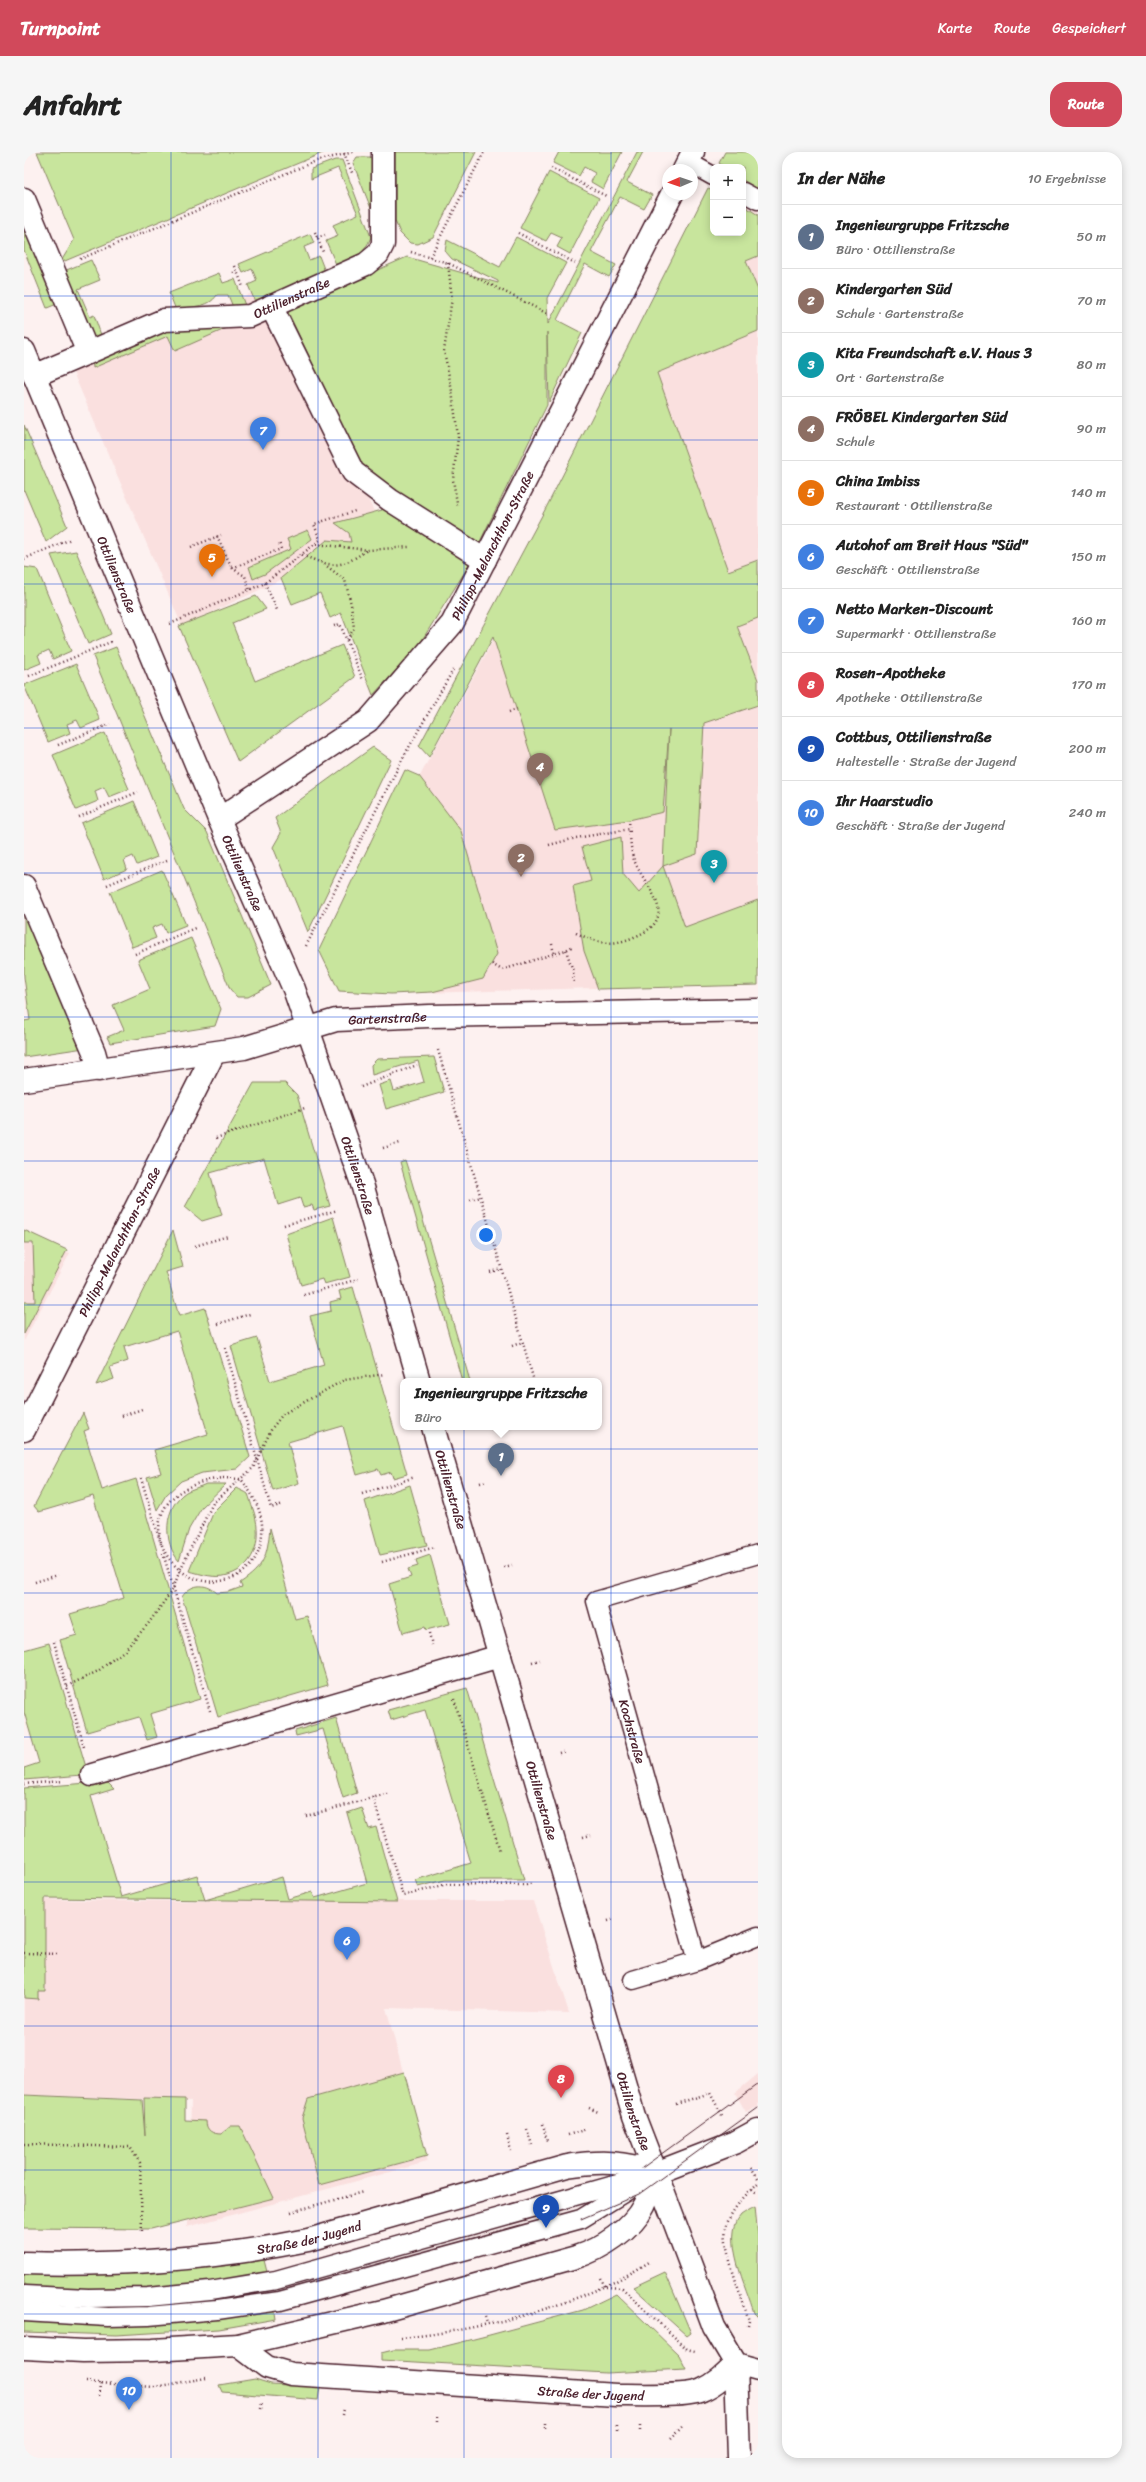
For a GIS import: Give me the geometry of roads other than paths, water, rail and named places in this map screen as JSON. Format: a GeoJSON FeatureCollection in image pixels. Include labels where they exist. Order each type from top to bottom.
{"type":"FeatureCollection","features":[{"type":"Feature","properties":{"kind":"street","name":"Ottilienstraße"},"geometry":{"type":"LineString","coordinates":[[34,376],[164,320],[250,316],[366,264],[378,254],[383,244],[383,152]]}},
{"type":"Feature","properties":{"kind":"street"},"geometry":{"type":"LineString","coordinates":[[24,199],[88,353]]}},
{"type":"Feature","properties":{"kind":"street","name":"Philipp-Melanchthon-Straße"},"geometry":{"type":"LineString","coordinates":[[220,819],[368,721],[452,624],[669,200]]}},
{"type":"Feature","properties":{"kind":"street"},"geometry":{"type":"LineString","coordinates":[[271,306],[353,472],[390,500],[485,560]]}},
{"type":"Feature","properties":{"kind":"street","name":"Ottilienstraße"},"geometry":{"type":"LineString","coordinates":[[24,351],[220,819],[294,989],[362,1184],[418,1378]]}},
{"type":"Feature","properties":{"kind":"street"},"geometry":{"type":"LineString","coordinates":[[24,886],[94,1052],[99,1070]]}},
{"type":"Feature","properties":{"kind":"street","name":"Gartenstraße"},"geometry":{"type":"LineString","coordinates":[[24,1080],[244,1048],[308,1027],[336,1020],[429,1016],[758,1010]]}},
{"type":"Feature","properties":{"kind":"street","name":"Philipp-Melanchthon-Straße"},"geometry":{"type":"LineString","coordinates":[[24,1430],[214,1052]]}},
{"type":"Feature","properties":{"kind":"street","name":"Ottilienstraße"},"geometry":{"type":"LineString","coordinates":[[434,1430],[649,2170]]}},
{"type":"Feature","properties":{"kind":"street"},"geometry":{"type":"LineString","coordinates":[[92,1775],[500,1656]]}},
{"type":"Feature","properties":{"kind":"street"},"geometry":{"type":"LineString","coordinates":[[649,2170],[736,2142],[758,2130]]}},
{"type":"Feature","properties":{"kind":"street","name":"Straße der Jugend"},"geometry":{"type":"LineString","coordinates":[[24,2263],[76,2265],[143,2263],[238,2253],[308,2240],[567,2166],[599,2161],[649,2170]]}},
{"type":"Feature","properties":{"kind":"street"},"geometry":{"type":"LineString","coordinates":[[24,2348],[83,2351],[238,2345],[383,2311],[592,2252],[619,2234],[643,2207],[649,2170]]}},
{"type":"Feature","properties":{"kind":"street"},"geometry":{"type":"LineString","coordinates":[[649,2170],[714,2327],[736,2364],[739,2458]]}},
{"type":"Feature","properties":{"kind":"street","name":"Straße der Jugend"},"geometry":{"type":"LineString","coordinates":[[238,2345],[267,2367],[291,2374],[616,2395],[657,2395],[700,2391],[720,2380],[736,2364]]}},
{"type":"Feature","properties":{"kind":"street"},"geometry":{"type":"LineString","coordinates":[[736,2364],[758,2370]]}},
{"type":"Feature","properties":{"kind":"lane"},"geometry":{"type":"LineString","coordinates":[[688,161],[710,174]]}},
{"type":"Feature","properties":{"kind":"lane"},"geometry":{"type":"LineString","coordinates":[[746,194],[758,200]]}},
{"type":"Feature","properties":{"kind":"lane","name":"Kochstraße"},"geometry":{"type":"LineString","coordinates":[[697,1960],[596,1601],[758,1554]]}},
{"type":"Feature","properties":{"kind":"lane"},"geometry":{"type":"LineString","coordinates":[[633,1980],[697,1960],[758,1936]]}},
{"type":"Feature","properties":{"kind":"lane"},"geometry":{"type":"LineString","coordinates":[[24,2294],[88,2298],[148,2296],[210,2291],[276,2280],[576,2197],[649,2170]]}},
{"type":"Feature","properties":{"kind":"lane"},"geometry":{"type":"LineString","coordinates":[[24,2312],[108,2317],[148,2316],[217,2310],[280,2301],[582,2219],[649,2170]]}},
{"type":"Feature","properties":{"kind":"tram line"},"geometry":{"type":"LineString","coordinates":[[642,2168],[758,2084]]}},
{"type":"Feature","properties":{"kind":"tram line"},"geometry":{"type":"LineString","coordinates":[[581,2219],[639,2194],[758,2108]]}},
{"type":"Feature","properties":{"kind":"place","name":"Netto Marken-Discount"},"geometry":{"type":"Point","coordinates":[263,450]}},
{"type":"Feature","properties":{"kind":"place","name":"China Imbiss"},"geometry":{"type":"Point","coordinates":[212,577]}},
{"type":"Feature","properties":{"kind":"place","name":"FRÖBEL Kindergarten Süd"},"geometry":{"type":"Point","coordinates":[540,786]}},
{"type":"Feature","properties":{"kind":"place","name":"Kindergarten Süd"},"geometry":{"type":"Point","coordinates":[521,877]}},
{"type":"Feature","properties":{"kind":"place","name":"Kita Freundschaft e.V. Haus 3"},"geometry":{"type":"Point","coordinates":[714,883]}},
{"type":"Feature","properties":{"kind":"place","name":"Ingenieurgruppe Fritzsche"},"geometry":{"type":"Point","coordinates":[501,1476]}},
{"type":"Feature","properties":{"kind":"place","name":"Autohof am Breit Haus \"Süd\""},"geometry":{"type":"Point","coordinates":[347,1960]}},
{"type":"Feature","properties":{"kind":"place","name":"Rosen-Apotheke"},"geometry":{"type":"Point","coordinates":[561,2098]}},
{"type":"Feature","properties":{"kind":"place","name":"Cottbus, Ottilienstraße"},"geometry":{"type":"Point","coordinates":[546,2228]}},
{"type":"Feature","properties":{"kind":"place","name":"Ihr Haarstudio"},"geometry":{"type":"Point","coordinates":[129,2410]}}]}
